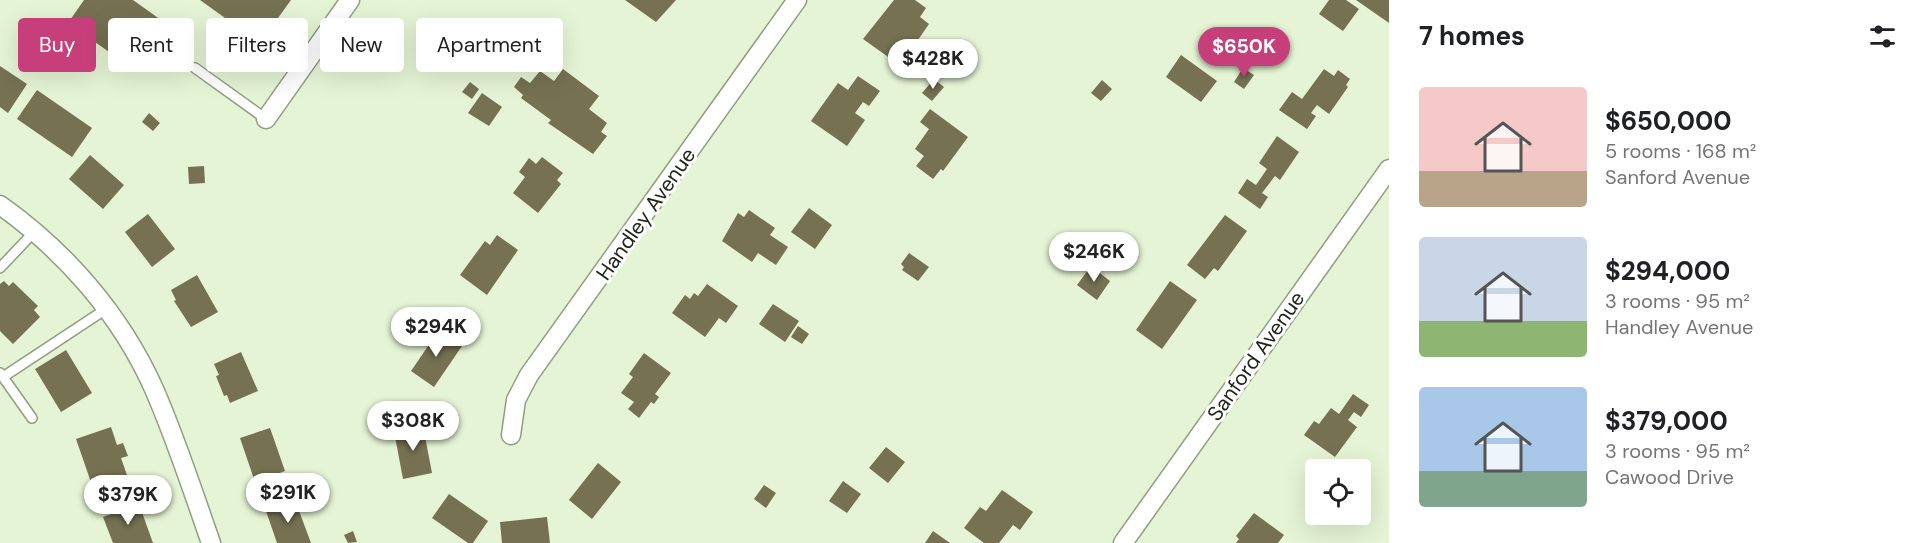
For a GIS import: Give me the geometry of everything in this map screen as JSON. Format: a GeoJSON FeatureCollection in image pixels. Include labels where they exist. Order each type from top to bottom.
{"type":"FeatureCollection","features":[{"type":"Feature","properties":{"kind":"street"},"geometry":{"type":"LineString","coordinates":[[266,119],[350,0]]}},
{"type":"Feature","properties":{"kind":"street","name":"Handley Avenue"},"geometry":{"type":"LineString","coordinates":[[511,435],[516,400],[529,375],[797,0]]}},
{"type":"Feature","properties":{"kind":"street","name":"Sanford Avenue"},"geometry":{"type":"LineString","coordinates":[[1123,543],[1389,169]]}},
{"type":"Feature","properties":{"kind":"street"},"geometry":{"type":"LineString","coordinates":[[0,205],[50,244],[87,283],[126,337],[153,386],[211,543]]}},
{"type":"Feature","properties":{"kind":"lane"},"geometry":{"type":"LineString","coordinates":[[195,68],[266,119]]}},
{"type":"Feature","properties":{"kind":"lane"},"geometry":{"type":"LineString","coordinates":[[0,268],[34,232]]}},
{"type":"Feature","properties":{"kind":"lane"},"geometry":{"type":"LineString","coordinates":[[32,418],[2,375],[106,309]]}},
{"type":"Feature","properties":{"kind":"building"},"geometry":{"type":"Polygon","coordinates":[[[84,0],[133,0],[158,18],[108,18],[108,51],[96,43],[96,18],[71,18],[84,0]]]}},
{"type":"Feature","properties":{"kind":"building"},"geometry":{"type":"Polygon","coordinates":[[[200,0],[291,0],[278,18],[225,18],[200,0]]]}},
{"type":"Feature","properties":{"kind":"building"},"geometry":{"type":"Polygon","coordinates":[[[625,0],[676,0],[656,22],[625,0]]]}},
{"type":"Feature","properties":{"kind":"building"},"geometry":{"type":"Polygon","coordinates":[[[894,0],[915,0],[926,8],[920,17],[929,24],[911,50],[902,43],[891,59],[863,39],[894,0]]]}},
{"type":"Feature","properties":{"kind":"building"},"geometry":{"type":"Polygon","coordinates":[[[1329,0],[1346,0],[1359,9],[1343,31],[1319,14],[1329,0]]]}},
{"type":"Feature","properties":{"kind":"building"},"geometry":{"type":"Polygon","coordinates":[[[1356,0],[1389,0],[1389,23],[1356,0]]]}},
{"type":"Feature","properties":{"kind":"building"},"geometry":{"type":"Polygon","coordinates":[[[1181,55],[1217,81],[1201,102],[1166,77],[1181,55]]]}},
{"type":"Feature","properties":{"kind":"building"},"geometry":{"type":"Polygon","coordinates":[[[0,66],[27,84],[8,113],[0,107],[0,66]]]}},
{"type":"Feature","properties":{"kind":"building"},"geometry":{"type":"Polygon","coordinates":[[[1243,68],[1254,75],[1244,89],[1234,82],[1243,68]]]}},
{"type":"Feature","properties":{"kind":"building"},"geometry":{"type":"Polygon","coordinates":[[[563,69],[599,96],[589,109],[607,123],[601,132],[607,136],[593,154],[548,123],[551,120],[521,98],[523,95],[514,87],[521,77],[530,83],[539,72],[554,81],[563,69]]]}},
{"type":"Feature","properties":{"kind":"building"},"geometry":{"type":"Polygon","coordinates":[[[1324,69],[1334,76],[1338,70],[1350,79],[1346,85],[1348,87],[1329,114],[1317,105],[1311,113],[1316,116],[1307,129],[1279,110],[1292,92],[1302,99],[1324,69]]]}},
{"type":"Feature","properties":{"kind":"building"},"geometry":{"type":"Polygon","coordinates":[[[858,76],[880,91],[869,106],[863,102],[855,113],[865,120],[847,146],[811,121],[838,83],[848,90],[858,76]]]}},
{"type":"Feature","properties":{"kind":"building"},"geometry":{"type":"Polygon","coordinates":[[[934,79],[944,87],[932,101],[922,93],[934,79]]]}},
{"type":"Feature","properties":{"kind":"building"},"geometry":{"type":"Polygon","coordinates":[[[1102,80],[1112,89],[1101,101],[1091,93],[1102,80]]]}},
{"type":"Feature","properties":{"kind":"building"},"geometry":{"type":"Polygon","coordinates":[[[470,82],[479,89],[472,99],[462,92],[470,82]]]}},
{"type":"Feature","properties":{"kind":"building"},"geometry":{"type":"Polygon","coordinates":[[[37,90],[92,128],[72,157],[17,119],[37,90]]]}},
{"type":"Feature","properties":{"kind":"building"},"geometry":{"type":"Polygon","coordinates":[[[482,93],[502,107],[489,126],[468,113],[482,93]]]}},
{"type":"Feature","properties":{"kind":"building"},"geometry":{"type":"Polygon","coordinates":[[[930,109],[968,137],[943,171],[941,169],[933,179],[916,166],[924,156],[915,149],[929,129],[920,122],[930,109]]]}},
{"type":"Feature","properties":{"kind":"building"},"geometry":{"type":"Polygon","coordinates":[[[149,113],[160,123],[153,131],[142,122],[149,113]]]}},
{"type":"Feature","properties":{"kind":"building"},"geometry":{"type":"Polygon","coordinates":[[[1277,136],[1299,152],[1280,180],[1275,176],[1262,193],[1268,197],[1260,209],[1238,193],[1247,179],[1256,185],[1267,169],[1259,163],[1277,136]]]}},
{"type":"Feature","properties":{"kind":"building"},"geometry":{"type":"Polygon","coordinates":[[[90,155],[124,185],[103,209],[69,179],[90,155]]]}},
{"type":"Feature","properties":{"kind":"building"},"geometry":{"type":"Polygon","coordinates":[[[542,157],[563,173],[557,180],[561,184],[538,213],[513,193],[525,177],[519,172],[529,158],[536,164],[542,157]]]}},
{"type":"Feature","properties":{"kind":"building"},"geometry":{"type":"Polygon","coordinates":[[[204,166],[205,183],[189,184],[188,167],[204,166]]]}},
{"type":"Feature","properties":{"kind":"building"},"geometry":{"type":"Polygon","coordinates":[[[809,208],[832,225],[815,249],[791,232],[809,208]]]}},
{"type":"Feature","properties":{"kind":"building"},"geometry":{"type":"Polygon","coordinates":[[[749,210],[775,228],[770,235],[788,247],[776,265],[758,253],[752,262],[722,241],[738,213],[744,217],[749,210]]]}},
{"type":"Feature","properties":{"kind":"building"},"geometry":{"type":"Polygon","coordinates":[[[148,214],[175,249],[152,267],[125,232],[148,214]]]}},
{"type":"Feature","properties":{"kind":"building"},"geometry":{"type":"Polygon","coordinates":[[[1225,215],[1247,231],[1218,271],[1214,268],[1205,279],[1187,265],[1225,215]]]}},
{"type":"Feature","properties":{"kind":"building"},"geometry":{"type":"Polygon","coordinates":[[[497,235],[518,250],[487,295],[460,275],[485,241],[490,245],[497,235]]]}},
{"type":"Feature","properties":{"kind":"building"},"geometry":{"type":"Polygon","coordinates":[[[909,253],[929,267],[918,281],[902,270],[904,267],[901,264],[909,253]]]}},
{"type":"Feature","properties":{"kind":"building"},"geometry":{"type":"Polygon","coordinates":[[[1091,266],[1110,281],[1097,300],[1077,285],[1091,266]]]}},
{"type":"Feature","properties":{"kind":"building"},"geometry":{"type":"Polygon","coordinates":[[[197,275],[218,312],[191,327],[174,301],[176,300],[171,290],[197,275]]]}},
{"type":"Feature","properties":{"kind":"building"},"geometry":{"type":"Polygon","coordinates":[[[4,281],[9,286],[13,282],[38,306],[34,310],[40,317],[13,344],[0,331],[0,284],[4,281]]]}},
{"type":"Feature","properties":{"kind":"building"},"geometry":{"type":"Polygon","coordinates":[[[1170,281],[1197,300],[1162,349],[1136,330],[1170,281]]]}},
{"type":"Feature","properties":{"kind":"building"},"geometry":{"type":"Polygon","coordinates":[[[707,284],[738,306],[726,323],[719,318],[705,337],[672,313],[685,295],[690,299],[694,293],[698,296],[707,284]]]}},
{"type":"Feature","properties":{"kind":"building"},"geometry":{"type":"Polygon","coordinates":[[[773,304],[799,321],[785,342],[759,324],[773,304]]]}},
{"type":"Feature","properties":{"kind":"building"},"geometry":{"type":"Polygon","coordinates":[[[798,326],[809,334],[802,344],[791,337],[798,326]]]}},
{"type":"Feature","properties":{"kind":"building"},"geometry":{"type":"Polygon","coordinates":[[[439,330],[462,346],[434,387],[411,371],[439,330]]]}},
{"type":"Feature","properties":{"kind":"building"},"geometry":{"type":"Polygon","coordinates":[[[66,350],[92,393],[61,412],[35,369],[66,350]]]}},
{"type":"Feature","properties":{"kind":"building"},"geometry":{"type":"Polygon","coordinates":[[[241,352],[258,391],[230,403],[227,395],[224,396],[214,364],[241,352]]]}},
{"type":"Feature","properties":{"kind":"building"},"geometry":{"type":"Polygon","coordinates":[[[644,353],[671,373],[655,394],[659,397],[654,404],[651,402],[639,418],[628,409],[634,402],[621,393],[633,377],[629,374],[644,353]]]}},
{"type":"Feature","properties":{"kind":"building"},"geometry":{"type":"Polygon","coordinates":[[[1353,394],[1369,405],[1361,417],[1354,412],[1348,420],[1357,427],[1335,457],[1304,435],[1314,421],[1319,424],[1331,408],[1339,414],[1353,394]]]}},
{"type":"Feature","properties":{"kind":"building"},"geometry":{"type":"Polygon","coordinates":[[[423,426],[432,473],[403,479],[394,431],[423,426]]]}},
{"type":"Feature","properties":{"kind":"building"},"geometry":{"type":"Polygon","coordinates":[[[111,427],[117,445],[123,443],[128,456],[121,458],[127,475],[93,488],[76,439],[111,427]]]}},
{"type":"Feature","properties":{"kind":"building"},"geometry":{"type":"Polygon","coordinates":[[[270,428],[285,471],[255,482],[240,438],[270,428]]]}},
{"type":"Feature","properties":{"kind":"building"},"geometry":{"type":"Polygon","coordinates":[[[886,447],[905,462],[888,483],[869,468],[886,447]]]}},
{"type":"Feature","properties":{"kind":"building"},"geometry":{"type":"Polygon","coordinates":[[[598,463],[621,482],[592,519],[569,500],[598,463]]]}},
{"type":"Feature","properties":{"kind":"building"},"geometry":{"type":"Polygon","coordinates":[[[843,481],[861,494],[847,513],[829,501],[843,481]]]}},
{"type":"Feature","properties":{"kind":"building"},"geometry":{"type":"Polygon","coordinates":[[[764,485],[776,493],[766,508],[754,499],[764,485]]]}},
{"type":"Feature","properties":{"kind":"building"},"geometry":{"type":"Polygon","coordinates":[[[1002,490],[1033,512],[1020,530],[1013,525],[999,543],[984,543],[964,528],[980,507],[986,511],[1002,490]]]}},
{"type":"Feature","properties":{"kind":"building"},"geometry":{"type":"Polygon","coordinates":[[[449,494],[488,521],[473,543],[468,543],[432,518],[449,494]]]}},
{"type":"Feature","properties":{"kind":"building"},"geometry":{"type":"Polygon","coordinates":[[[295,500],[311,543],[277,543],[266,511],[295,500]]]}},
{"type":"Feature","properties":{"kind":"building"},"geometry":{"type":"Polygon","coordinates":[[[139,504],[153,543],[113,543],[103,517],[139,504]]]}},
{"type":"Feature","properties":{"kind":"building"},"geometry":{"type":"Polygon","coordinates":[[[1254,513],[1284,535],[1278,543],[1236,543],[1239,539],[1236,536],[1254,513]]]}},
{"type":"Feature","properties":{"kind":"building"},"geometry":{"type":"Polygon","coordinates":[[[547,517],[550,543],[502,543],[500,522],[547,517]]]}},
{"type":"Feature","properties":{"kind":"building"},"geometry":{"type":"Polygon","coordinates":[[[353,531],[357,542],[348,543],[344,535],[353,531]]]}},
{"type":"Feature","properties":{"kind":"building"},"geometry":{"type":"Polygon","coordinates":[[[933,531],[950,543],[925,543],[933,531]]]}}]}
